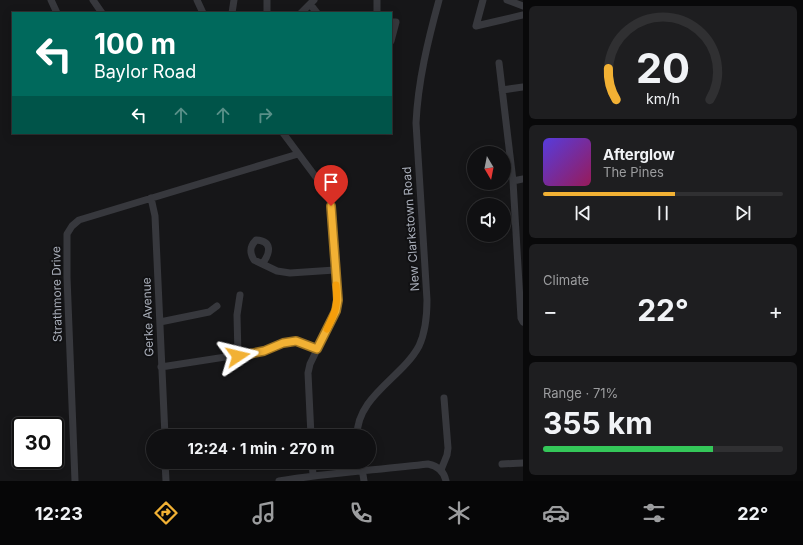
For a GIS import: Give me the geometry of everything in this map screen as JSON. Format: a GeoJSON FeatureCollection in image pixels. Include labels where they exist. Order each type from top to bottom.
{"type":"FeatureCollection","features":[{"type":"Feature","properties":{"kind":"street"},"geometry":{"type":"LineString","coordinates":[[51,0],[57,12]]}},
{"type":"Feature","properties":{"kind":"street"},"geometry":{"type":"LineString","coordinates":[[93,0],[101,12]]}},
{"type":"Feature","properties":{"kind":"street"},"geometry":{"type":"LineString","coordinates":[[197,0],[203,12]]}},
{"type":"Feature","properties":{"kind":"street"},"geometry":{"type":"LineString","coordinates":[[232,12],[234,0]]}},
{"type":"Feature","properties":{"kind":"street"},"geometry":{"type":"LineString","coordinates":[[267,0],[267,12]]}},
{"type":"Feature","properties":{"kind":"street"},"geometry":{"type":"LineString","coordinates":[[377,0],[377,12]]}},
{"type":"Feature","properties":{"kind":"street","name":"New Clarkstown Road"},"geometry":{"type":"LineString","coordinates":[[358,429],[359,421],[364,409],[412,357],[419,345],[427,316],[416,123],[417,101],[421,76],[439,0]]}},
{"type":"Feature","properties":{"kind":"street"},"geometry":{"type":"LineString","coordinates":[[483,0],[476,26],[523,15]]}},
{"type":"Feature","properties":{"kind":"street"},"geometry":{"type":"LineString","coordinates":[[507,0],[523,6]]}},
{"type":"Feature","properties":{"kind":"street"},"geometry":{"type":"LineString","coordinates":[[302,12],[312,2],[317,12]]}},
{"type":"Feature","properties":{"kind":"street"},"geometry":{"type":"LineString","coordinates":[[392,22],[396,22],[392,37]]}},
{"type":"Feature","properties":{"kind":"street"},"geometry":{"type":"LineString","coordinates":[[499,63],[513,180],[521,318],[523,322]]}},
{"type":"Feature","properties":{"kind":"street"},"geometry":{"type":"LineString","coordinates":[[502,90],[523,87]]}},
{"type":"Feature","properties":{"kind":"street"},"geometry":{"type":"LineString","coordinates":[[284,134],[329,197],[338,300],[336,311],[310,364],[308,373],[311,429]]}},
{"type":"Feature","properties":{"kind":"street","name":"Strathmore Drive"},"geometry":{"type":"LineString","coordinates":[[74,481],[66,277],[67,234],[72,226],[79,220],[298,154]]}},
{"type":"Feature","properties":{"kind":"street"},"geometry":{"type":"LineString","coordinates":[[513,180],[523,179]]}},
{"type":"Feature","properties":{"kind":"street","name":"Gerke Avenue"},"geometry":{"type":"LineString","coordinates":[[151,198],[155,216],[165,429]]}},
{"type":"Feature","properties":{"kind":"street"},"geometry":{"type":"LineString","coordinates":[[263,263],[277,271],[290,273],[335,270]]}},
{"type":"Feature","properties":{"kind":"street"},"geometry":{"type":"LineString","coordinates":[[238,356],[237,314],[240,295]]}},
{"type":"Feature","properties":{"kind":"street"},"geometry":{"type":"LineString","coordinates":[[160,322],[209,312],[216,306]]}},
{"type":"Feature","properties":{"kind":"street"},"geometry":{"type":"LineString","coordinates":[[161,367],[264,351],[283,343],[296,341],[317,349]]}},
{"type":"Feature","properties":{"kind":"street"},"geometry":{"type":"LineString","coordinates":[[441,470],[448,448],[444,398]]}},
{"type":"Feature","properties":{"kind":"street"},"geometry":{"type":"LineString","coordinates":[[502,464],[523,463]]}},
{"type":"Feature","properties":{"kind":"street"},"geometry":{"type":"LineString","coordinates":[[279,481],[313,475],[362,472],[428,464],[437,465],[446,481]]}},
{"type":"Feature","properties":{"kind":"street"},"geometry":{"type":"LineString","coordinates":[[165,469],[166,481]]}},
{"type":"Feature","properties":{"kind":"street"},"geometry":{"type":"LineString","coordinates":[[313,469],[313,475]]}},
{"type":"Feature","properties":{"kind":"street"},"geometry":{"type":"LineString","coordinates":[[362,469],[364,481]]}},
{"type":"Feature","properties":{"kind":"slow traffic"},"geometry":{"type":"LineString","coordinates":[[327,329],[336,311],[338,300],[336,285]]}},
{"type":"Feature","properties":{"kind":"route"},"geometry":{"type":"LineString","coordinates":[[238,356],[264,351],[283,343],[296,341],[317,349],[336,311],[338,300],[331,206]]}}]}
